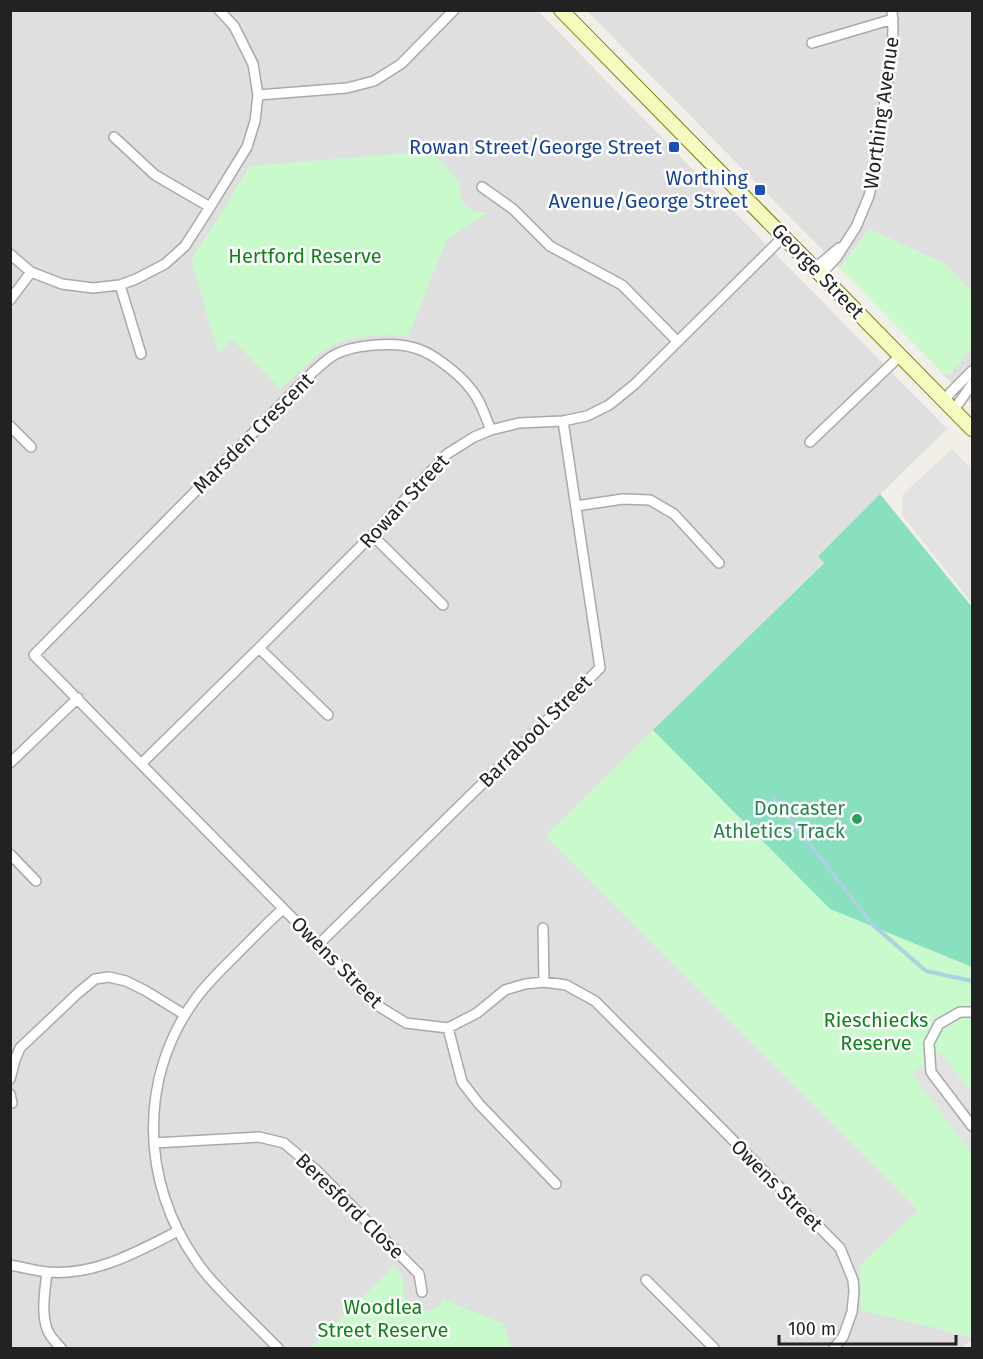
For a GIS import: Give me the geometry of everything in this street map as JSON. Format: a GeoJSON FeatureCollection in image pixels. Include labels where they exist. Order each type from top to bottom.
{"type":"FeatureCollection","features":[{"type":"Feature","properties":{"kind":"main road","name":"George Street"},"geometry":{"type":"LineString","coordinates":[[561,10],[972,429]]}},
{"type":"Feature","properties":{"kind":"street"},"geometry":{"type":"LineString","coordinates":[[10,254],[31,272],[62,284],[93,288],[120,285],[136,279],[165,264],[184,246],[247,147],[255,121],[258,95],[253,64],[234,26],[219,10]]}},
{"type":"Feature","properties":{"kind":"street"},"geometry":{"type":"LineString","coordinates":[[258,95],[347,88],[374,81],[401,64],[454,10]]}},
{"type":"Feature","properties":{"kind":"street"},"geometry":{"type":"LineString","coordinates":[[812,43],[892,15]]}},
{"type":"Feature","properties":{"kind":"street","name":"Worthing Avenue"},"geometry":{"type":"LineString","coordinates":[[818,271],[843,245],[861,217],[872,184],[891,61],[892,15]]}},
{"type":"Feature","properties":{"kind":"street"},"geometry":{"type":"LineString","coordinates":[[114,137],[155,175],[210,207]]}},
{"type":"Feature","properties":{"kind":"street"},"geometry":{"type":"LineString","coordinates":[[482,188],[513,208],[550,246],[622,285],[677,341]]}},
{"type":"Feature","properties":{"kind":"street","name":"Rowan Street"},"geometry":{"type":"LineString","coordinates":[[141,764],[372,535],[447,454],[474,436],[491,430],[519,423],[563,421],[587,416],[609,405],[635,384],[784,236]]}},
{"type":"Feature","properties":{"kind":"street"},"geometry":{"type":"LineString","coordinates":[[10,300],[31,272]]}},
{"type":"Feature","properties":{"kind":"street"},"geometry":{"type":"LineString","coordinates":[[120,285],[141,354]]}},
{"type":"Feature","properties":{"kind":"street","name":"Marsden Crescent"},"geometry":{"type":"LineString","coordinates":[[34,655],[306,378],[333,356],[375,344],[418,349],[446,364],[471,388],[491,430]]}},
{"type":"Feature","properties":{"kind":"street"},"geometry":{"type":"LineString","coordinates":[[810,442],[900,356]]}},
{"type":"Feature","properties":{"kind":"street"},"geometry":{"type":"LineString","coordinates":[[950,406],[950,393],[972,371]]}},
{"type":"Feature","properties":{"kind":"street"},"geometry":{"type":"LineString","coordinates":[[950,406],[972,384]]}},
{"type":"Feature","properties":{"kind":"street","name":"Barrabool Street"},"geometry":{"type":"LineString","coordinates":[[318,945],[600,668],[563,421]]}},
{"type":"Feature","properties":{"kind":"street"},"geometry":{"type":"LineString","coordinates":[[10,426],[32,447]]}},
{"type":"Feature","properties":{"kind":"street"},"geometry":{"type":"LineString","coordinates":[[576,506],[623,499],[650,500],[674,514],[719,563]]}},
{"type":"Feature","properties":{"kind":"street"},"geometry":{"type":"LineString","coordinates":[[372,535],[443,605]]}},
{"type":"Feature","properties":{"kind":"street"},"geometry":{"type":"LineString","coordinates":[[259,648],[328,715]]}},
{"type":"Feature","properties":{"kind":"street","name":"Owens Street"},"geometry":{"type":"LineString","coordinates":[[34,655],[380,1007],[406,1023],[447,1028],[477,1013],[505,990],[525,984],[544,982],[566,985],[595,1001],[840,1248],[853,1280],[854,1292],[852,1312],[843,1337],[834,1348]]}},
{"type":"Feature","properties":{"kind":"street"},"geometry":{"type":"LineString","coordinates":[[10,764],[78,699]]}},
{"type":"Feature","properties":{"kind":"street"},"geometry":{"type":"LineString","coordinates":[[10,854],[36,881]]}},
{"type":"Feature","properties":{"kind":"street"},"geometry":{"type":"LineString","coordinates":[[278,1348],[206,1274],[178,1231],[163,1195],[156,1164],[154,1107],[160,1073],[172,1039],[185,1015],[205,986],[283,909]]}},
{"type":"Feature","properties":{"kind":"street"},"geometry":{"type":"LineString","coordinates":[[543,928],[544,982]]}},
{"type":"Feature","properties":{"kind":"street"},"geometry":{"type":"LineString","coordinates":[[10,1079],[20,1048],[95,979],[109,977],[126,981],[185,1015]]}},
{"type":"Feature","properties":{"kind":"street"},"geometry":{"type":"LineString","coordinates":[[972,1012],[960,1012],[939,1024],[928,1043],[931,1072],[972,1126]]}},
{"type":"Feature","properties":{"kind":"street"},"geometry":{"type":"LineString","coordinates":[[447,1028],[462,1082],[479,1104],[556,1184]]}},
{"type":"Feature","properties":{"kind":"street","name":"Beresford Close"},"geometry":{"type":"LineString","coordinates":[[154,1143],[259,1137],[284,1143],[315,1169],[419,1274],[423,1292]]}},
{"type":"Feature","properties":{"kind":"street"},"geometry":{"type":"LineString","coordinates":[[10,1265],[47,1272],[83,1270],[135,1253],[178,1231]]}},
{"type":"Feature","properties":{"kind":"street"},"geometry":{"type":"LineString","coordinates":[[47,1272],[45,1323],[50,1335],[61,1348]]}},
{"type":"Feature","properties":{"kind":"street"},"geometry":{"type":"LineString","coordinates":[[646,1280],[714,1348]]}},
{"type":"Feature","properties":{"kind":"shaded area"},"geometry":{"type":"Polygon","coordinates":[[[10,11],[538,11],[947,429],[818,555],[824,562],[546,836],[918,1210],[860,1266],[953,1333],[972,1337],[962,1348],[11,1348],[10,11]]]}},
{"type":"Feature","properties":{"kind":"shaded area"},"geometry":{"type":"Polygon","coordinates":[[[587,11],[972,11],[972,292],[945,264],[869,229],[840,268],[587,11]]]}},
{"type":"Feature","properties":{"kind":"shaded area"},"geometry":{"type":"Polygon","coordinates":[[[972,347],[972,405],[943,374],[950,373],[972,347]]]}},
{"type":"Feature","properties":{"kind":"shaded area"},"geometry":{"type":"Polygon","coordinates":[[[952,449],[972,470],[972,603],[902,515],[903,494],[952,449]]]}},
{"type":"Feature","properties":{"kind":"shaded area"},"geometry":{"type":"Polygon","coordinates":[[[939,1051],[972,1093],[972,1154],[912,1074],[939,1051]]]}},
{"type":"Feature","properties":{"kind":"green space","name":"Hertford Reserve"},"geometry":{"type":"Polygon","coordinates":[[[427,146],[460,183],[461,196],[467,207],[477,212],[489,212],[447,239],[408,337],[373,336],[339,343],[319,354],[281,389],[233,340],[218,353],[191,259],[250,166],[420,152],[427,146]]]}},
{"type":"Feature","properties":{"kind":"green space"},"geometry":{"type":"Polygon","coordinates":[[[869,229],[945,264],[972,292],[972,347],[950,374],[943,374],[840,268],[869,229]]]}},
{"type":"Feature","properties":{"kind":"green space","name":"Doncaster Athletics Track"},"geometry":{"type":"Polygon","coordinates":[[[880,494],[972,607],[972,967],[830,909],[653,730],[824,563],[818,556],[880,494]]]}},
{"type":"Feature","properties":{"kind":"green space","name":"Rieschiecks Reserve"},"geometry":{"type":"Polygon","coordinates":[[[653,730],[830,909],[972,967],[972,1337],[861,1310],[860,1266],[918,1210],[545,836],[653,730]]]}},
{"type":"Feature","properties":{"kind":"green space","name":"Woodlea Street Reserve"},"geometry":{"type":"Polygon","coordinates":[[[394,1266],[399,1271],[403,1292],[410,1305],[419,1310],[429,1311],[444,1300],[504,1324],[511,1348],[310,1348],[394,1266]]]}},
{"type":"Feature","properties":{"kind":"waterway"},"geometry":{"type":"LineString","coordinates":[[773,797],[873,925],[926,971],[972,981]]}},
{"type":"Feature","properties":{"kind":"place","name":"Rowan Street/George Street"},"geometry":{"type":"Point","coordinates":[674,147]}},
{"type":"Feature","properties":{"kind":"place","name":"Worthing Avenue/George Street"},"geometry":{"type":"Point","coordinates":[760,190]}},
{"type":"Feature","properties":{"kind":"place","name":"Doncaster Athletics Track"},"geometry":{"type":"Point","coordinates":[857,819]}}]}
